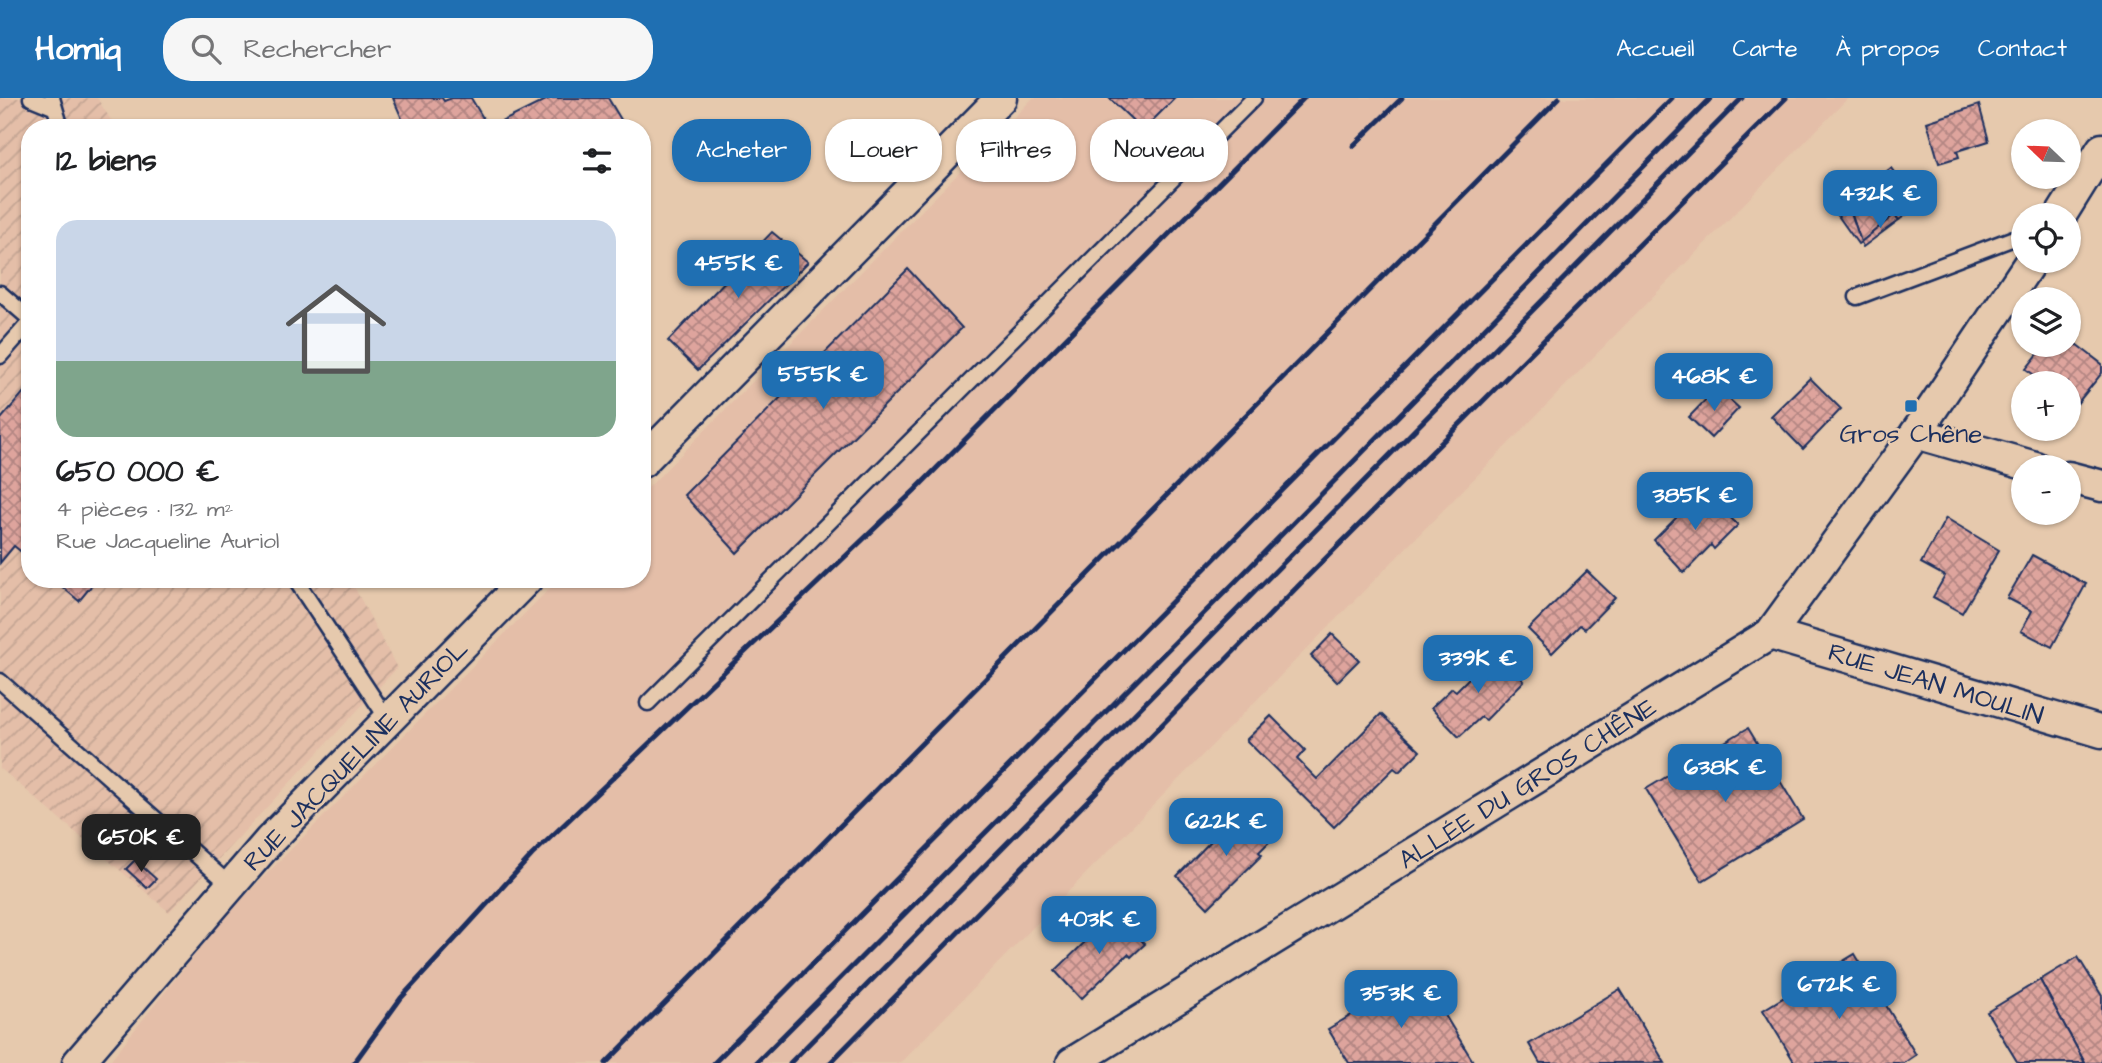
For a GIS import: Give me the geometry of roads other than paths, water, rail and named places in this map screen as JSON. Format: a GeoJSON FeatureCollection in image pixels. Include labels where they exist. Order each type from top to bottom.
{"type":"FeatureCollection","features":[{"type":"Feature","properties":{"kind":"street"},"geometry":{"type":"LineString","coordinates":[[651,453],[1001,98]]}},
{"type":"Feature","properties":{"kind":"street"},"geometry":{"type":"LineString","coordinates":[[2068,203],[2102,149]]}},
{"type":"Feature","properties":{"kind":"street","name":"ALLÉE DU GROS CHÊNE"},"geometry":{"type":"LineString","coordinates":[[1072,1063],[1770,634],[1916,433],[2023,273]]}},
{"type":"Feature","properties":{"kind":"street"},"geometry":{"type":"LineString","coordinates":[[1916,433],[2011,460]]}},
{"type":"Feature","properties":{"kind":"street"},"geometry":{"type":"LineString","coordinates":[[2081,480],[2102,486]]}},
{"type":"Feature","properties":{"kind":"street","name":"RUE JACQUELINE AURIOL"},"geometry":{"type":"LineString","coordinates":[[78,1063],[270,840],[518,588]]}},
{"type":"Feature","properties":{"kind":"street","name":"RUE JEAN MOULIN"},"geometry":{"type":"LineString","coordinates":[[1770,634],[2102,732]]}},
{"type":"Feature","properties":{"kind":"lane"},"geometry":{"type":"LineString","coordinates":[[31,98],[52,102],[58,119]]}},
{"type":"Feature","properties":{"kind":"lane"},"geometry":{"type":"LineString","coordinates":[[648,703],[1254,98]]}},
{"type":"Feature","properties":{"kind":"lane"},"geometry":{"type":"LineString","coordinates":[[1857,297],[2011,239]]}},
{"type":"Feature","properties":{"kind":"lane"},"geometry":{"type":"LineString","coordinates":[[0,293],[21,313]]}},
{"type":"Feature","properties":{"kind":"lane"},"geometry":{"type":"LineString","coordinates":[[0,356],[21,332]]}},
{"type":"Feature","properties":{"kind":"lane"},"geometry":{"type":"LineString","coordinates":[[301,588],[388,720]]}},
{"type":"Feature","properties":{"kind":"lane"},"geometry":{"type":"LineString","coordinates":[[0,681],[230,885]]}},
{"type":"Feature","properties":{"kind":"railway"},"geometry":{"type":"LineString","coordinates":[[354,1063],[401,998],[532,855],[915,490],[1304,98]]}},
{"type":"Feature","properties":{"kind":"railway"},"geometry":{"type":"LineString","coordinates":[[1353,146],[1402,98]]}},
{"type":"Feature","properties":{"kind":"railway"},"geometry":{"type":"LineString","coordinates":[[606,1063],[1559,98]]}},
{"type":"Feature","properties":{"kind":"railway"},"geometry":{"type":"LineString","coordinates":[[714,1063],[1672,98]]}},
{"type":"Feature","properties":{"kind":"railway"},"geometry":{"type":"LineString","coordinates":[[756,1063],[1235,582],[1711,98]]}},
{"type":"Feature","properties":{"kind":"railway"},"geometry":{"type":"LineString","coordinates":[[790,1063],[1742,98]]}},
{"type":"Feature","properties":{"kind":"railway"},"geometry":{"type":"LineString","coordinates":[[830,1063],[1305,579],[1786,98]]}},
{"type":"Feature","properties":{"kind":"place","name":"Gros Chêne"},"geometry":{"type":"Point","coordinates":[1911,406]}}]}
